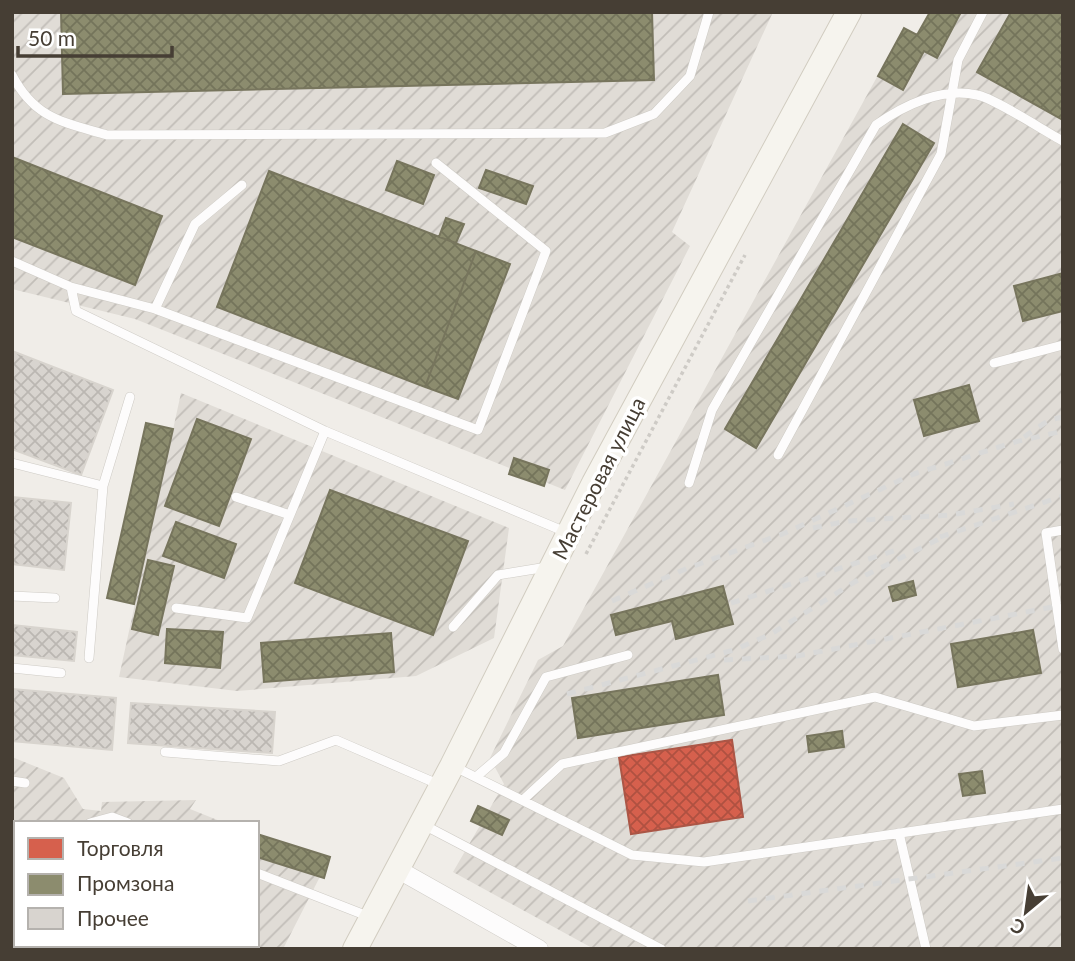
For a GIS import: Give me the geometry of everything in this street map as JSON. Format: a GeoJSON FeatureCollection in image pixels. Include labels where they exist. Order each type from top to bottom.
{"type":"FeatureCollection","features":[{"type":"Feature","properties":{"kind":"main road","name":"Мастеровая улица"},"geometry":{"type":"LineString","coordinates":[[355,949],[447,776],[569,533],[849,12]]}},
{"type":"Feature","properties":{"kind":"street"},"geometry":{"type":"LineString","coordinates":[[397,869],[539,949]]}},
{"type":"Feature","properties":{"kind":"lane"},"geometry":{"type":"LineString","coordinates":[[12,75],[21,91],[51,119],[107,135],[605,133],[654,114],[690,76],[709,12]]}},
{"type":"Feature","properties":{"kind":"lane"},"geometry":{"type":"LineString","coordinates":[[778,455],[941,154],[958,60],[983,12]]}},
{"type":"Feature","properties":{"kind":"lane"},"geometry":{"type":"LineString","coordinates":[[689,483],[712,410],[876,125],[903,106],[951,94],[979,94],[1063,141]]}},
{"type":"Feature","properties":{"kind":"lane"},"geometry":{"type":"LineString","coordinates":[[12,261],[71,287],[155,309],[478,430],[546,251],[436,163]]}},
{"type":"Feature","properties":{"kind":"lane"},"geometry":{"type":"LineString","coordinates":[[155,309],[195,224],[242,186]]}},
{"type":"Feature","properties":{"kind":"lane"},"geometry":{"type":"LineString","coordinates":[[71,287],[76,311],[325,431],[569,533]]}},
{"type":"Feature","properties":{"kind":"lane"},"geometry":{"type":"LineString","coordinates":[[994,363],[1063,345]]}},
{"type":"Feature","properties":{"kind":"lane"},"geometry":{"type":"LineString","coordinates":[[89,658],[103,486],[130,397]]}},
{"type":"Feature","properties":{"kind":"lane"},"geometry":{"type":"LineString","coordinates":[[176,608],[247,618],[325,431]]}},
{"type":"Feature","properties":{"kind":"lane"},"geometry":{"type":"LineString","coordinates":[[12,463],[103,486]]}},
{"type":"Feature","properties":{"kind":"lane"},"geometry":{"type":"LineString","coordinates":[[236,496],[290,516]]}},
{"type":"Feature","properties":{"kind":"lane"},"geometry":{"type":"LineString","coordinates":[[1063,530],[1046,533],[1063,649]]}},
{"type":"Feature","properties":{"kind":"lane"},"geometry":{"type":"LineString","coordinates":[[453,627],[498,575],[552,566]]}},
{"type":"Feature","properties":{"kind":"lane"},"geometry":{"type":"LineString","coordinates":[[12,596],[55,598]]}},
{"type":"Feature","properties":{"kind":"lane"},"geometry":{"type":"LineString","coordinates":[[476,776],[504,753],[546,677],[628,654]]}},
{"type":"Feature","properties":{"kind":"lane"},"geometry":{"type":"LineString","coordinates":[[12,668],[61,673]]}},
{"type":"Feature","properties":{"kind":"lane"},"geometry":{"type":"LineString","coordinates":[[524,799],[562,764],[875,697],[974,726],[1063,715]]}},
{"type":"Feature","properties":{"kind":"lane"},"geometry":{"type":"LineString","coordinates":[[165,752],[279,761],[335,740],[447,776],[476,776],[632,855],[704,862],[1063,809]]}},
{"type":"Feature","properties":{"kind":"lane"},"geometry":{"type":"LineString","coordinates":[[12,781],[25,782]]}},
{"type":"Feature","properties":{"kind":"lane"},"geometry":{"type":"LineString","coordinates":[[97,821],[112,817],[123,821]]}},
{"type":"Feature","properties":{"kind":"lane"},"geometry":{"type":"LineString","coordinates":[[421,824],[662,949]]}},
{"type":"Feature","properties":{"kind":"lane"},"geometry":{"type":"LineString","coordinates":[[899,833],[926,949]]}},
{"type":"Feature","properties":{"kind":"lane"},"geometry":{"type":"LineString","coordinates":[[259,874],[371,918]]}},
{"type":"Feature","properties":{"kind":"path"},"geometry":{"type":"LineString","coordinates":[[580,564],[751,245]]}},
{"type":"Feature","properties":{"kind":"shaded area"},"geometry":{"type":"Polygon","coordinates":[[[12,12],[773,12],[672,232],[690,246],[565,490],[135,319],[12,289],[12,12]]]}},
{"type":"Feature","properties":{"kind":"shaded area"},"geometry":{"type":"Polygon","coordinates":[[[930,12],[1063,12],[1063,949],[594,949],[453,872],[504,784],[490,758],[538,660],[563,646],[904,28],[917,35],[930,12]]]}},
{"type":"Feature","properties":{"kind":"shaded area"},"geometry":{"type":"Polygon","coordinates":[[[181,393],[509,528],[494,638],[416,676],[237,691],[119,677],[181,393]]]}},
{"type":"Feature","properties":{"kind":"shaded area"},"geometry":{"type":"Polygon","coordinates":[[[12,757],[64,778],[83,809],[101,811],[102,802],[196,800],[190,809],[220,821],[14,821],[14,947],[259,947],[259,835],[330,857],[283,949],[12,949],[12,757]]]}},
{"type":"Feature","properties":{"kind":"building: Торговля"},"geometry":{"type":"Polygon","coordinates":[[[732,740],[743,817],[631,834],[619,757],[732,740]]]}},
{"type":"Feature","properties":{"kind":"building: Промзона"},"geometry":{"type":"Polygon","coordinates":[[[61,12],[652,12],[654,80],[63,94],[61,12]]]}},
{"type":"Feature","properties":{"kind":"building: Промзона"},"geometry":{"type":"Polygon","coordinates":[[[930,12],[961,12],[937,58],[924,51],[903,90],[878,76],[904,28],[917,35],[930,12]]]}},
{"type":"Feature","properties":{"kind":"building: Промзона"},"geometry":{"type":"Polygon","coordinates":[[[1011,12],[1063,12],[1063,120],[977,72],[1011,12]]]}},
{"type":"Feature","properties":{"kind":"building: Промзона"},"geometry":{"type":"Polygon","coordinates":[[[903,124],[934,143],[756,448],[725,429],[903,124]]]}},
{"type":"Feature","properties":{"kind":"building: Промзона"},"geometry":{"type":"Polygon","coordinates":[[[12,157],[162,216],[135,285],[12,237],[12,157]]]}},
{"type":"Feature","properties":{"kind":"building: Промзона"},"geometry":{"type":"Polygon","coordinates":[[[397,161],[434,175],[423,204],[386,190],[397,161]]]}},
{"type":"Feature","properties":{"kind":"building: Промзона"},"geometry":{"type":"Polygon","coordinates":[[[486,170],[533,186],[526,204],[479,188],[486,170]]]}},
{"type":"Feature","properties":{"kind":"building: Промзона"},"geometry":{"type":"Polygon","coordinates":[[[269,171],[476,251],[425,387],[217,307],[269,171]]]}},
{"type":"Feature","properties":{"kind":"building: Промзона"},"geometry":{"type":"Polygon","coordinates":[[[446,218],[464,224],[456,243],[439,237],[446,218]]]}},
{"type":"Feature","properties":{"kind":"building: Промзона"},"geometry":{"type":"Polygon","coordinates":[[[476,251],[510,264],[458,399],[425,387],[476,251]]]}},
{"type":"Feature","properties":{"kind":"building: Промзона"},"geometry":{"type":"Polygon","coordinates":[[[1063,273],[1063,311],[1023,321],[1014,286],[1063,273]]]}},
{"type":"Feature","properties":{"kind":"building: Промзона"},"geometry":{"type":"Polygon","coordinates":[[[969,385],[979,421],[924,436],[914,400],[969,385]]]}},
{"type":"Feature","properties":{"kind":"building: Промзона"},"geometry":{"type":"Polygon","coordinates":[[[197,419],[251,439],[219,526],[165,506],[197,419]]]}},
{"type":"Feature","properties":{"kind":"building: Промзона"},"geometry":{"type":"Polygon","coordinates":[[[146,423],[173,429],[134,604],[107,598],[146,423]]]}},
{"type":"Feature","properties":{"kind":"building: Промзона"},"geometry":{"type":"Polygon","coordinates":[[[514,458],[549,470],[544,486],[509,474],[514,458]]]}},
{"type":"Feature","properties":{"kind":"building: Промзона"},"geometry":{"type":"Polygon","coordinates":[[[330,490],[468,541],[433,635],[295,583],[330,490]]]}},
{"type":"Feature","properties":{"kind":"building: Промзона"},"geometry":{"type":"Polygon","coordinates":[[[176,522],[236,544],[224,578],[163,556],[176,522]]]}},
{"type":"Feature","properties":{"kind":"building: Промзона"},"geometry":{"type":"Polygon","coordinates":[[[148,560],[174,566],[158,635],[132,629],[148,560]]]}},
{"type":"Feature","properties":{"kind":"building: Промзона"},"geometry":{"type":"Polygon","coordinates":[[[913,581],[916,595],[893,601],[889,587],[913,581]]]}},
{"type":"Feature","properties":{"kind":"building: Промзона"},"geometry":{"type":"Polygon","coordinates":[[[723,586],[733,624],[676,639],[672,621],[616,635],[611,615],[723,586]]]}},
{"type":"Feature","properties":{"kind":"building: Промзона"},"geometry":{"type":"Polygon","coordinates":[[[167,629],[223,632],[220,668],[165,663],[167,629]]]}},
{"type":"Feature","properties":{"kind":"building: Промзона"},"geometry":{"type":"Polygon","coordinates":[[[1033,630],[1041,673],[958,687],[951,644],[1033,630]]]}},
{"type":"Feature","properties":{"kind":"building: Промзона"},"geometry":{"type":"Polygon","coordinates":[[[391,633],[394,672],[264,682],[261,643],[391,633]]]}},
{"type":"Feature","properties":{"kind":"building: Промзона"},"geometry":{"type":"Polygon","coordinates":[[[718,675],[724,715],[578,738],[572,698],[718,675]]]}},
{"type":"Feature","properties":{"kind":"building: Промзона"},"geometry":{"type":"Polygon","coordinates":[[[842,731],[844,747],[809,752],[807,736],[842,731]]]}},
{"type":"Feature","properties":{"kind":"building: Промзона"},"geometry":{"type":"Polygon","coordinates":[[[982,771],[985,793],[963,796],[959,774],[982,771]]]}},
{"type":"Feature","properties":{"kind":"building: Промзона"},"geometry":{"type":"Polygon","coordinates":[[[478,806],[509,820],[502,835],[471,821],[478,806]]]}},
{"type":"Feature","properties":{"kind":"building: Промзона"},"geometry":{"type":"Polygon","coordinates":[[[259,835],[330,857],[324,878],[259,858],[259,835]]]}},
{"type":"Feature","properties":{"kind":"building: Промзона"},"geometry":{"type":"Polygon","coordinates":[[[12,889],[14,947],[93,947],[92,949],[12,949],[12,889]]]}},
{"type":"Feature","properties":{"kind":"building: Промзона"},"geometry":{"type":"Polygon","coordinates":[[[123,947],[126,949],[100,949],[123,947]]]}},
{"type":"Feature","properties":{"kind":"building: Промзона"},"geometry":{"type":"Polygon","coordinates":[[[128,947],[180,947],[179,949],[128,947]]]}},
{"type":"Feature","properties":{"kind":"building: Прочее"},"geometry":{"type":"Polygon","coordinates":[[[12,351],[113,390],[81,475],[12,449],[12,351]]]}},
{"type":"Feature","properties":{"kind":"building: Прочее"},"geometry":{"type":"Polygon","coordinates":[[[12,497],[71,503],[64,570],[12,564],[12,497]]]}},
{"type":"Feature","properties":{"kind":"building: Прочее"},"geometry":{"type":"Polygon","coordinates":[[[12,625],[77,632],[74,661],[12,655],[12,625]]]}},
{"type":"Feature","properties":{"kind":"building: Прочее"},"geometry":{"type":"Polygon","coordinates":[[[12,689],[116,698],[112,750],[12,741],[12,689]]]}},
{"type":"Feature","properties":{"kind":"building: Прочее"},"geometry":{"type":"Polygon","coordinates":[[[131,703],[275,712],[272,753],[128,743],[131,703]]]}},
{"type":"Feature","properties":{"kind":"railway"},"geometry":{"type":"LineString","coordinates":[[1024,437],[1049,420],[1063,417]]}},
{"type":"Feature","properties":{"kind":"railway"},"geometry":{"type":"LineString","coordinates":[[612,601],[688,568],[785,533],[914,474],[1015,442],[1063,431]]}},
{"type":"Feature","properties":{"kind":"railway"},"geometry":{"type":"LineString","coordinates":[[940,537],[1063,496]]}},
{"type":"Feature","properties":{"kind":"railway"},"geometry":{"type":"LineString","coordinates":[[813,528],[847,521],[950,515],[1014,504]]}},
{"type":"Feature","properties":{"kind":"railway"},"geometry":{"type":"LineString","coordinates":[[567,694],[734,650],[771,634],[866,575],[947,535]]}},
{"type":"Feature","properties":{"kind":"railway"},"geometry":{"type":"LineString","coordinates":[[731,603],[900,549]]}},
{"type":"Feature","properties":{"kind":"railway"},"geometry":{"type":"LineString","coordinates":[[724,660],[797,656],[1063,605]]}},
{"type":"Feature","properties":{"kind":"railway"},"geometry":{"type":"LineString","coordinates":[[748,901],[1063,858]]}}]}
